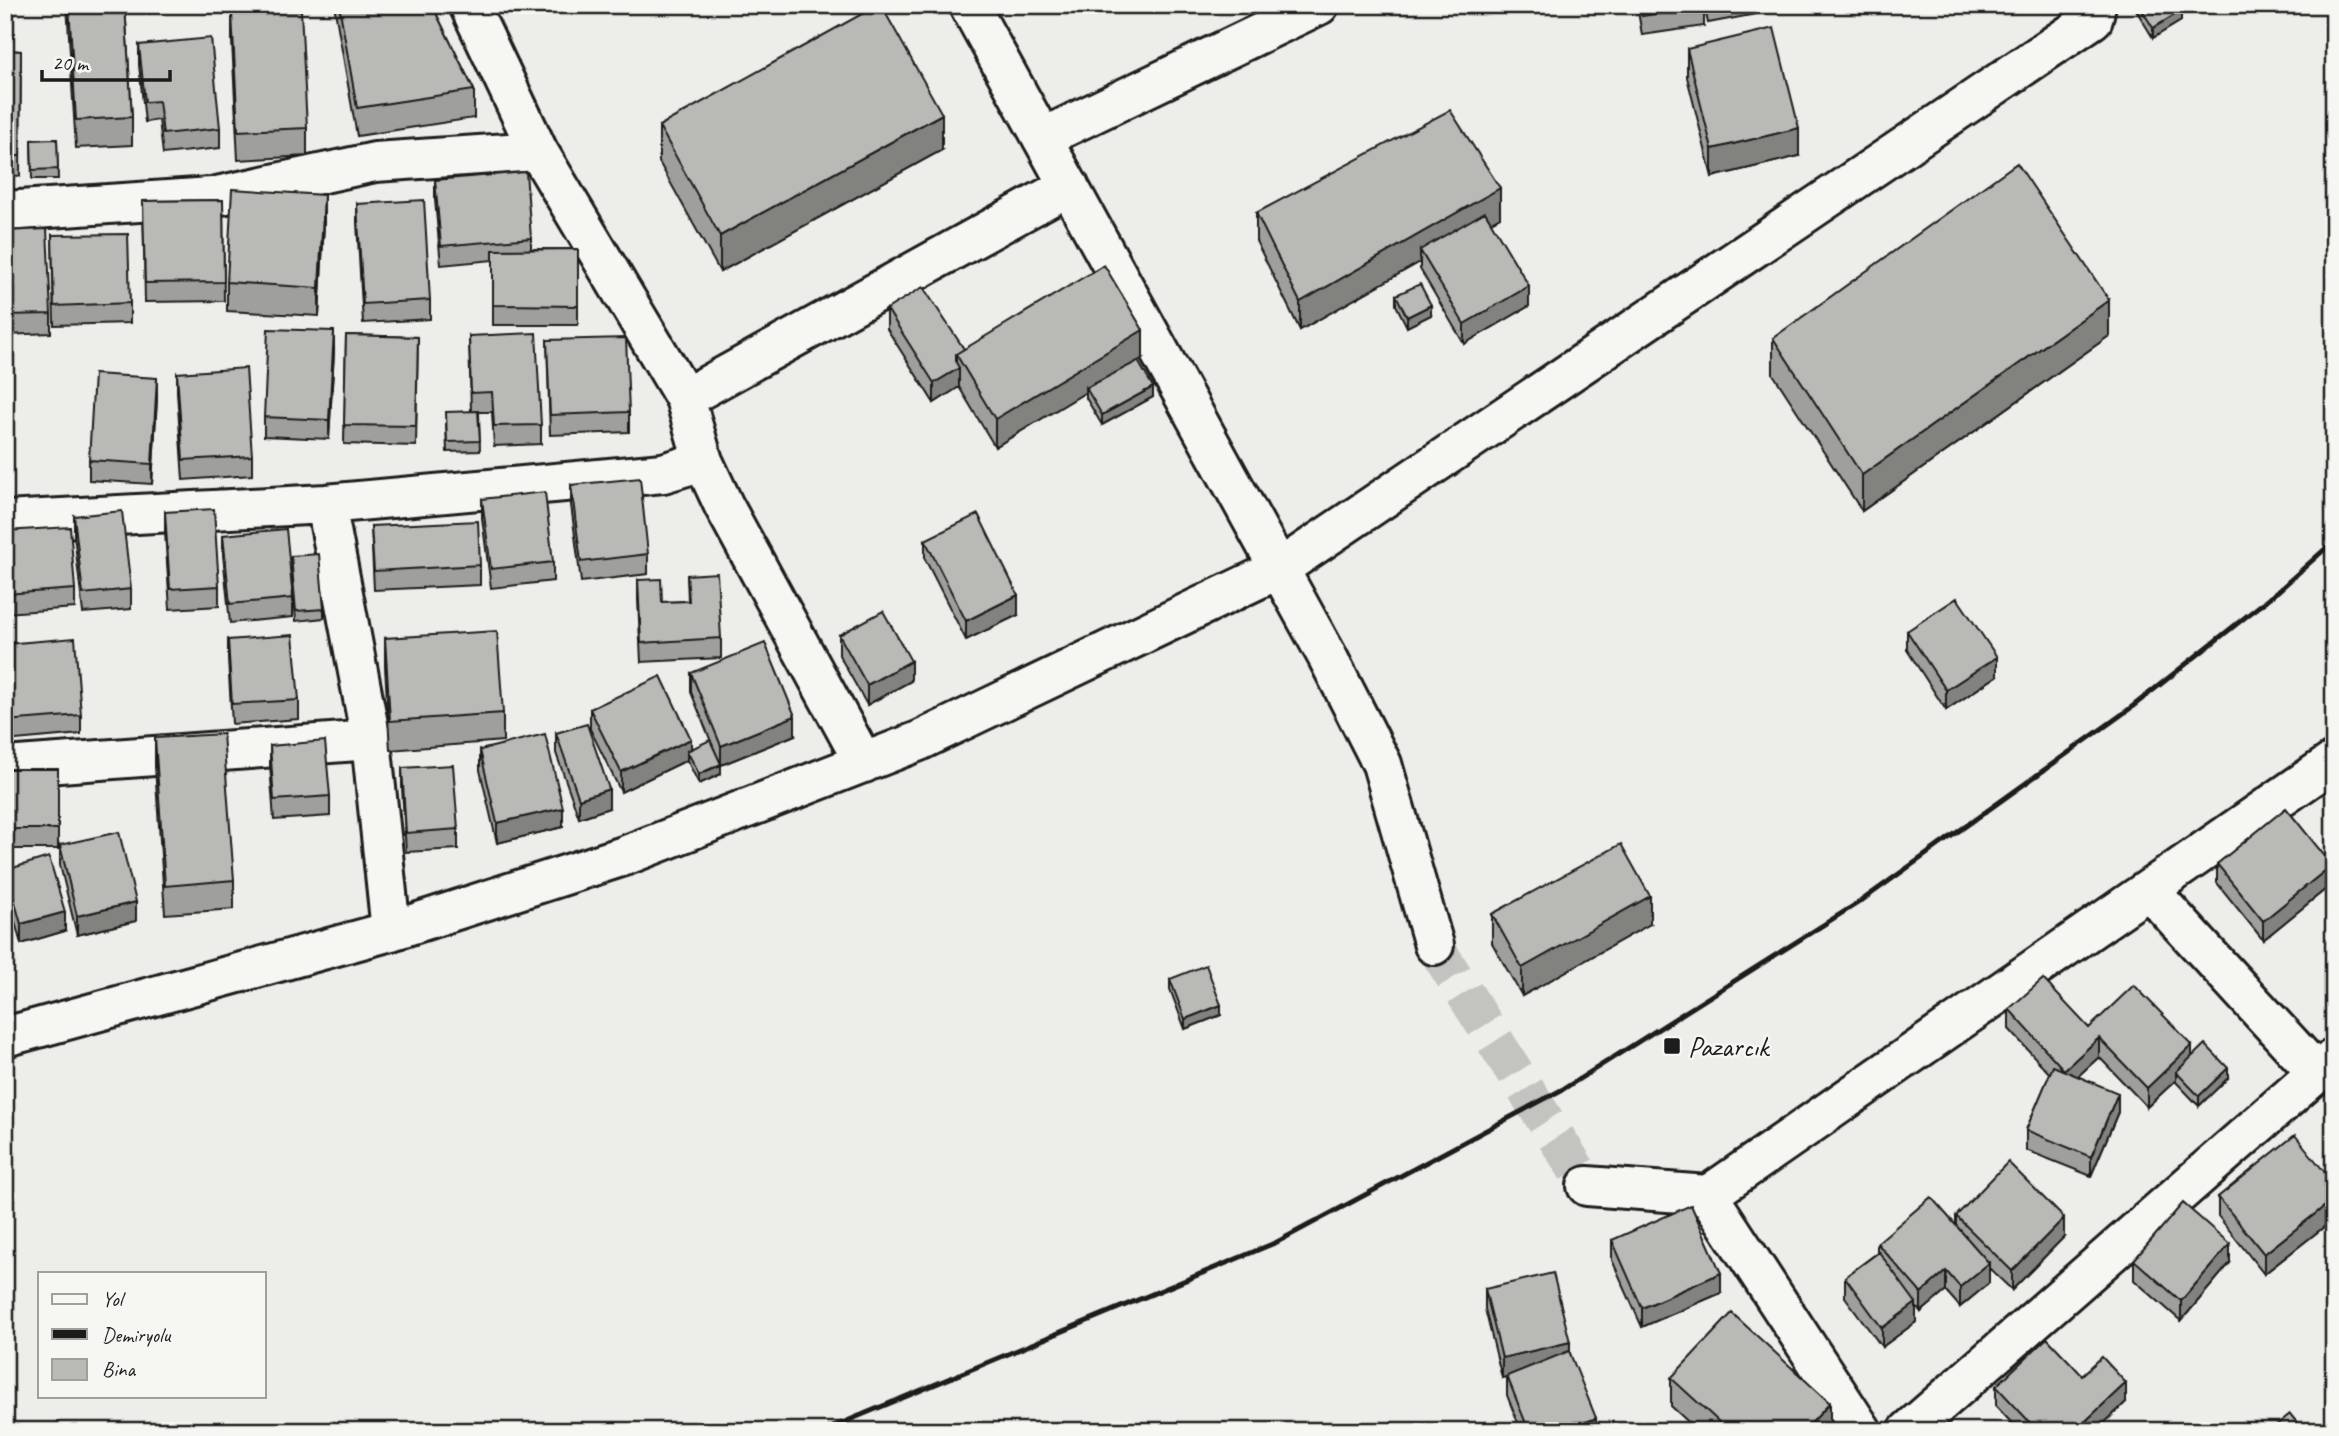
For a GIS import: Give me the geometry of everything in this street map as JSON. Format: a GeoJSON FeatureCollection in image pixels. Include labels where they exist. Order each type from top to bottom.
{"type":"FeatureCollection","features":[{"type":"Feature","properties":{"kind":"street"},"geometry":{"type":"LineString","coordinates":[[469,5],[538,151],[685,398],[703,461],[724,506],[864,763]]}},
{"type":"Feature","properties":{"kind":"street"},"geometry":{"type":"LineString","coordinates":[[969,5],[1327,656],[1382,764],[1434,945]]}},
{"type":"Feature","properties":{"kind":"street"},"geometry":{"type":"LineString","coordinates":[[1042,138],[1319,5]]}},
{"type":"Feature","properties":{"kind":"street"},"geometry":{"type":"LineString","coordinates":[[5,1037],[391,931],[624,856],[919,741],[1279,569],[2093,19],[2096,5]]}},
{"type":"Feature","properties":{"kind":"street"},"geometry":{"type":"LineString","coordinates":[[5,211],[212,197],[375,162],[538,151]]}},
{"type":"Feature","properties":{"kind":"street"},"geometry":{"type":"LineString","coordinates":[[685,398],[1069,186]]}},
{"type":"Feature","properties":{"kind":"street"},"geometry":{"type":"LineString","coordinates":[[5,521],[326,504],[663,473],[703,461]]}},
{"type":"Feature","properties":{"kind":"street"},"geometry":{"type":"LineString","coordinates":[[326,504],[371,740],[391,931]]}},
{"type":"Feature","properties":{"kind":"street"},"geometry":{"type":"LineString","coordinates":[[5,767],[371,740]]}},
{"type":"Feature","properties":{"kind":"street"},"geometry":{"type":"LineString","coordinates":[[1587,1186],[1708,1195],[2334,761]]}},
{"type":"Feature","properties":{"kind":"street"},"geometry":{"type":"LineString","coordinates":[[1908,1431],[2325,1065],[2149,890]]}},
{"type":"Feature","properties":{"kind":"street"},"geometry":{"type":"LineString","coordinates":[[1708,1195],[1862,1431]]}},
{"type":"Feature","properties":{"kind":"building"},"geometry":{"type":"Polygon","coordinates":[[[69,5],[125,5],[132,117],[76,120],[69,5]]]}},
{"type":"Feature","properties":{"kind":"building"},"geometry":{"type":"Polygon","coordinates":[[[339,5],[432,5],[474,90],[357,108],[339,5]]]}},
{"type":"Feature","properties":{"kind":"building"},"geometry":{"type":"Polygon","coordinates":[[[881,5],[942,114],[720,236],[659,126],[881,5]]]}},
{"type":"Feature","properties":{"kind":"building"},"geometry":{"type":"Polygon","coordinates":[[[1640,5],[1704,5],[1704,6],[1642,16],[1640,5]]]}},
{"type":"Feature","properties":{"kind":"building"},"geometry":{"type":"Polygon","coordinates":[[[2139,5],[2178,5],[2181,11],[2153,28],[2139,5]]]}},
{"type":"Feature","properties":{"kind":"building"},"geometry":{"type":"Polygon","coordinates":[[[301,10],[307,128],[238,131],[232,13],[301,10]]]}},
{"type":"Feature","properties":{"kind":"building"},"geometry":{"type":"Polygon","coordinates":[[[1774,28],[1799,128],[1712,149],[1687,49],[1774,28]]]}},
{"type":"Feature","properties":{"kind":"building"},"geometry":{"type":"Polygon","coordinates":[[[211,38],[220,128],[163,134],[159,101],[145,102],[139,45],[211,38]]]}},
{"type":"Feature","properties":{"kind":"building"},"geometry":{"type":"Polygon","coordinates":[[[5,50],[21,51],[20,156],[5,156],[5,50]]]}},
{"type":"Feature","properties":{"kind":"building"},"geometry":{"type":"Polygon","coordinates":[[[1450,110],[1500,188],[1300,302],[1256,213],[1450,110]]]}},
{"type":"Feature","properties":{"kind":"building"},"geometry":{"type":"Polygon","coordinates":[[[57,139],[58,169],[32,170],[31,140],[57,139]]]}},
{"type":"Feature","properties":{"kind":"building"},"geometry":{"type":"Polygon","coordinates":[[[2017,163],[2109,300],[1862,475],[1773,338],[2017,163]]]}},
{"type":"Feature","properties":{"kind":"building"},"geometry":{"type":"Polygon","coordinates":[[[526,172],[531,238],[441,246],[435,180],[526,172]]]}},
{"type":"Feature","properties":{"kind":"building"},"geometry":{"type":"Polygon","coordinates":[[[232,189],[324,195],[319,288],[227,282],[232,189]]]}},
{"type":"Feature","properties":{"kind":"building"},"geometry":{"type":"Polygon","coordinates":[[[223,200],[224,282],[145,283],[143,201],[223,200]]]}},
{"type":"Feature","properties":{"kind":"building"},"geometry":{"type":"Polygon","coordinates":[[[424,200],[430,300],[363,304],[357,204],[424,200]]]}},
{"type":"Feature","properties":{"kind":"building"},"geometry":{"type":"Polygon","coordinates":[[[1485,212],[1529,286],[1464,324],[1420,250],[1485,212]]]}},
{"type":"Feature","properties":{"kind":"building"},"geometry":{"type":"Polygon","coordinates":[[[47,229],[51,314],[5,315],[5,231],[47,229]]]}},
{"type":"Feature","properties":{"kind":"building"},"geometry":{"type":"Polygon","coordinates":[[[128,234],[130,303],[54,306],[52,235],[128,234]]]}},
{"type":"Feature","properties":{"kind":"building"},"geometry":{"type":"Polygon","coordinates":[[[578,249],[578,306],[493,305],[493,250],[578,249]]]}},
{"type":"Feature","properties":{"kind":"building"},"geometry":{"type":"Polygon","coordinates":[[[1104,265],[1143,330],[995,419],[956,354],[1104,265]]]}},
{"type":"Feature","properties":{"kind":"building"},"geometry":{"type":"Polygon","coordinates":[[[1420,284],[1431,305],[1407,317],[1396,295],[1420,284]]]}},
{"type":"Feature","properties":{"kind":"building"},"geometry":{"type":"Polygon","coordinates":[[[923,287],[964,349],[956,354],[959,368],[934,383],[887,309],[923,287]]]}},
{"type":"Feature","properties":{"kind":"building"},"geometry":{"type":"Polygon","coordinates":[[[268,329],[334,331],[329,420],[264,417],[268,329]]]}},
{"type":"Feature","properties":{"kind":"building"},"geometry":{"type":"Polygon","coordinates":[[[536,333],[541,425],[494,426],[492,392],[471,393],[469,336],[536,333]]]}},
{"type":"Feature","properties":{"kind":"building"},"geometry":{"type":"Polygon","coordinates":[[[346,335],[418,337],[416,426],[344,425],[346,335]]]}},
{"type":"Feature","properties":{"kind":"building"},"geometry":{"type":"Polygon","coordinates":[[[626,338],[629,412],[550,415],[547,340],[626,338]]]}},
{"type":"Feature","properties":{"kind":"building"},"geometry":{"type":"Polygon","coordinates":[[[1138,361],[1153,387],[1102,415],[1086,388],[1138,361]]]}},
{"type":"Feature","properties":{"kind":"building"},"geometry":{"type":"Polygon","coordinates":[[[246,368],[252,456],[183,460],[177,373],[246,368]]]}},
{"type":"Feature","properties":{"kind":"building"},"geometry":{"type":"Polygon","coordinates":[[[94,374],[157,378],[152,464],[89,460],[94,374]]]}},
{"type":"Feature","properties":{"kind":"building"},"geometry":{"type":"Polygon","coordinates":[[[478,411],[480,441],[447,442],[446,412],[478,411]]]}},
{"type":"Feature","properties":{"kind":"building"},"geometry":{"type":"Polygon","coordinates":[[[640,478],[648,554],[581,562],[571,485],[640,478]]]}},
{"type":"Feature","properties":{"kind":"building"},"geometry":{"type":"Polygon","coordinates":[[[545,492],[553,562],[491,569],[482,499],[545,492]]]}},
{"type":"Feature","properties":{"kind":"building"},"geometry":{"type":"Polygon","coordinates":[[[214,509],[219,586],[170,589],[165,512],[214,509]]]}},
{"type":"Feature","properties":{"kind":"building"},"geometry":{"type":"Polygon","coordinates":[[[122,511],[131,589],[83,594],[74,516],[122,511]]]}},
{"type":"Feature","properties":{"kind":"building"},"geometry":{"type":"Polygon","coordinates":[[[978,514],[1018,595],[966,621],[925,540],[978,514]]]}},
{"type":"Feature","properties":{"kind":"building"},"geometry":{"type":"Polygon","coordinates":[[[478,521],[480,565],[374,571],[371,526],[478,521]]]}},
{"type":"Feature","properties":{"kind":"building"},"geometry":{"type":"Polygon","coordinates":[[[70,527],[75,589],[5,594],[5,531],[70,527]]]}},
{"type":"Feature","properties":{"kind":"building"},"geometry":{"type":"Polygon","coordinates":[[[286,529],[293,598],[230,604],[223,535],[286,529]]]}},
{"type":"Feature","properties":{"kind":"building"},"geometry":{"type":"Polygon","coordinates":[[[319,554],[324,609],[296,611],[291,556],[319,554]]]}},
{"type":"Feature","properties":{"kind":"building"},"geometry":{"type":"Polygon","coordinates":[[[717,573],[721,638],[641,643],[638,580],[661,579],[662,602],[689,601],[687,575],[717,573]]]}},
{"type":"Feature","properties":{"kind":"building"},"geometry":{"type":"Polygon","coordinates":[[[1957,598],[1997,657],[1946,690],[1907,631],[1957,598]]]}},
{"type":"Feature","properties":{"kind":"building"},"geometry":{"type":"Polygon","coordinates":[[[883,611],[911,661],[867,685],[839,635],[883,611]]]}},
{"type":"Feature","properties":{"kind":"building"},"geometry":{"type":"Polygon","coordinates":[[[497,631],[503,713],[390,721],[385,638],[497,631]]]}},
{"type":"Feature","properties":{"kind":"building"},"geometry":{"type":"Polygon","coordinates":[[[293,635],[299,700],[232,704],[228,640],[293,635]]]}},
{"type":"Feature","properties":{"kind":"building"},"geometry":{"type":"Polygon","coordinates":[[[75,638],[81,715],[5,721],[5,644],[75,638]]]}},
{"type":"Feature","properties":{"kind":"building"},"geometry":{"type":"Polygon","coordinates":[[[765,643],[795,716],[721,746],[691,673],[765,643]]]}},
{"type":"Feature","properties":{"kind":"building"},"geometry":{"type":"Polygon","coordinates":[[[661,676],[691,739],[621,772],[590,709],[661,676]]]}},
{"type":"Feature","properties":{"kind":"building"},"geometry":{"type":"Polygon","coordinates":[[[587,724],[609,789],[579,799],[556,733],[587,724]]]}},
{"type":"Feature","properties":{"kind":"building"},"geometry":{"type":"Polygon","coordinates":[[[223,734],[234,880],[165,886],[155,738],[223,734]]]}},
{"type":"Feature","properties":{"kind":"building"},"geometry":{"type":"Polygon","coordinates":[[[545,734],[563,808],[497,823],[480,750],[545,734]]]}},
{"type":"Feature","properties":{"kind":"building"},"geometry":{"type":"Polygon","coordinates":[[[710,740],[721,764],[699,774],[687,751],[710,740]]]}},
{"type":"Feature","properties":{"kind":"building"},"geometry":{"type":"Polygon","coordinates":[[[325,741],[330,796],[274,800],[270,746],[325,741]]]}},
{"type":"Feature","properties":{"kind":"building"},"geometry":{"type":"Polygon","coordinates":[[[453,765],[458,829],[406,833],[402,768],[453,765]]]}},
{"type":"Feature","properties":{"kind":"building"},"geometry":{"type":"Polygon","coordinates":[[[5,769],[58,769],[58,829],[5,829],[5,769]]]}},
{"type":"Feature","properties":{"kind":"building"},"geometry":{"type":"Polygon","coordinates":[[[2286,808],[2332,865],[2263,921],[2217,864],[2286,808]]]}},
{"type":"Feature","properties":{"kind":"building"},"geometry":{"type":"Polygon","coordinates":[[[119,832],[136,902],[77,916],[60,845],[119,832]]]}},
{"type":"Feature","properties":{"kind":"building"},"geometry":{"type":"Polygon","coordinates":[[[1621,844],[1650,896],[1522,968],[1492,914],[1621,844]]]}},
{"type":"Feature","properties":{"kind":"building"},"geometry":{"type":"Polygon","coordinates":[[[49,857],[65,912],[21,924],[6,870],[49,857]]]}},
{"type":"Feature","properties":{"kind":"building"},"geometry":{"type":"Polygon","coordinates":[[[1206,965],[1221,1005],[1185,1019],[1170,979],[1206,965]]]}},
{"type":"Feature","properties":{"kind":"building"},"geometry":{"type":"Polygon","coordinates":[[[2043,979],[2089,1028],[2134,985],[2192,1045],[2147,1088],[2099,1038],[2064,1070],[2009,1009],[2043,979]]]}},
{"type":"Feature","properties":{"kind":"building"},"geometry":{"type":"Polygon","coordinates":[[[2205,1044],[2228,1068],[2199,1096],[2176,1072],[2205,1044]]]}},
{"type":"Feature","properties":{"kind":"building"},"geometry":{"type":"Polygon","coordinates":[[[2053,1066],[2118,1093],[2091,1157],[2026,1130],[2053,1066]]]}},
{"type":"Feature","properties":{"kind":"building"},"geometry":{"type":"Polygon","coordinates":[[[2295,1135],[2334,1184],[2334,1199],[2264,1254],[2218,1197],[2295,1135]]]}},
{"type":"Feature","properties":{"kind":"building"},"geometry":{"type":"Polygon","coordinates":[[[2008,1162],[2064,1218],[2012,1271],[1956,1216],[2008,1162]]]}},
{"type":"Feature","properties":{"kind":"building"},"geometry":{"type":"Polygon","coordinates":[[[1931,1197],[1989,1263],[1960,1287],[1946,1271],[1921,1293],[1877,1243],[1931,1197]]]}},
{"type":"Feature","properties":{"kind":"building"},"geometry":{"type":"Polygon","coordinates":[[[2183,1203],[2230,1244],[2181,1301],[2134,1260],[2183,1203]]]}},
{"type":"Feature","properties":{"kind":"building"},"geometry":{"type":"Polygon","coordinates":[[[1691,1205],[1721,1273],[1642,1308],[1612,1240],[1691,1205]]]}},
{"type":"Feature","properties":{"kind":"building"},"geometry":{"type":"Polygon","coordinates":[[[1879,1252],[1916,1303],[1882,1328],[1845,1277],[1879,1252]]]}},
{"type":"Feature","properties":{"kind":"building"},"geometry":{"type":"Polygon","coordinates":[[[1553,1273],[1570,1342],[1502,1358],[1485,1289],[1553,1273]]]}},
{"type":"Feature","properties":{"kind":"building"},"geometry":{"type":"Polygon","coordinates":[[[1732,1313],[1830,1403],[1804,1431],[1729,1431],[1671,1378],[1732,1313]]]}},
{"type":"Feature","properties":{"kind":"building"},"geometry":{"type":"Polygon","coordinates":[[[2047,1338],[2082,1375],[2102,1357],[2126,1383],[2075,1431],[2038,1431],[1996,1386],[2047,1338]]]}},
{"type":"Feature","properties":{"kind":"building"},"geometry":{"type":"Polygon","coordinates":[[[1569,1351],[1596,1418],[1564,1431],[1529,1431],[1507,1376],[1569,1351]]]}},
{"type":"Feature","properties":{"kind":"building"},"geometry":{"type":"Polygon","coordinates":[[[2290,1414],[2304,1431],[2269,1431],[2290,1414]]]}},
{"type":"Feature","properties":{"kind":"tunnel"},"geometry":{"type":"LineString","coordinates":[[1434,945],[1587,1186]]}},
{"type":"Feature","properties":{"kind":"railway"},"geometry":{"type":"LineString","coordinates":[[823,1431],[1277,1242],[1565,1088],[1861,901],[2128,710],[2277,592],[2334,541]]}},
{"type":"Feature","properties":{"kind":"place","name":"Pazarcık"},"geometry":{"type":"Point","coordinates":[1672,1046]}}]}
